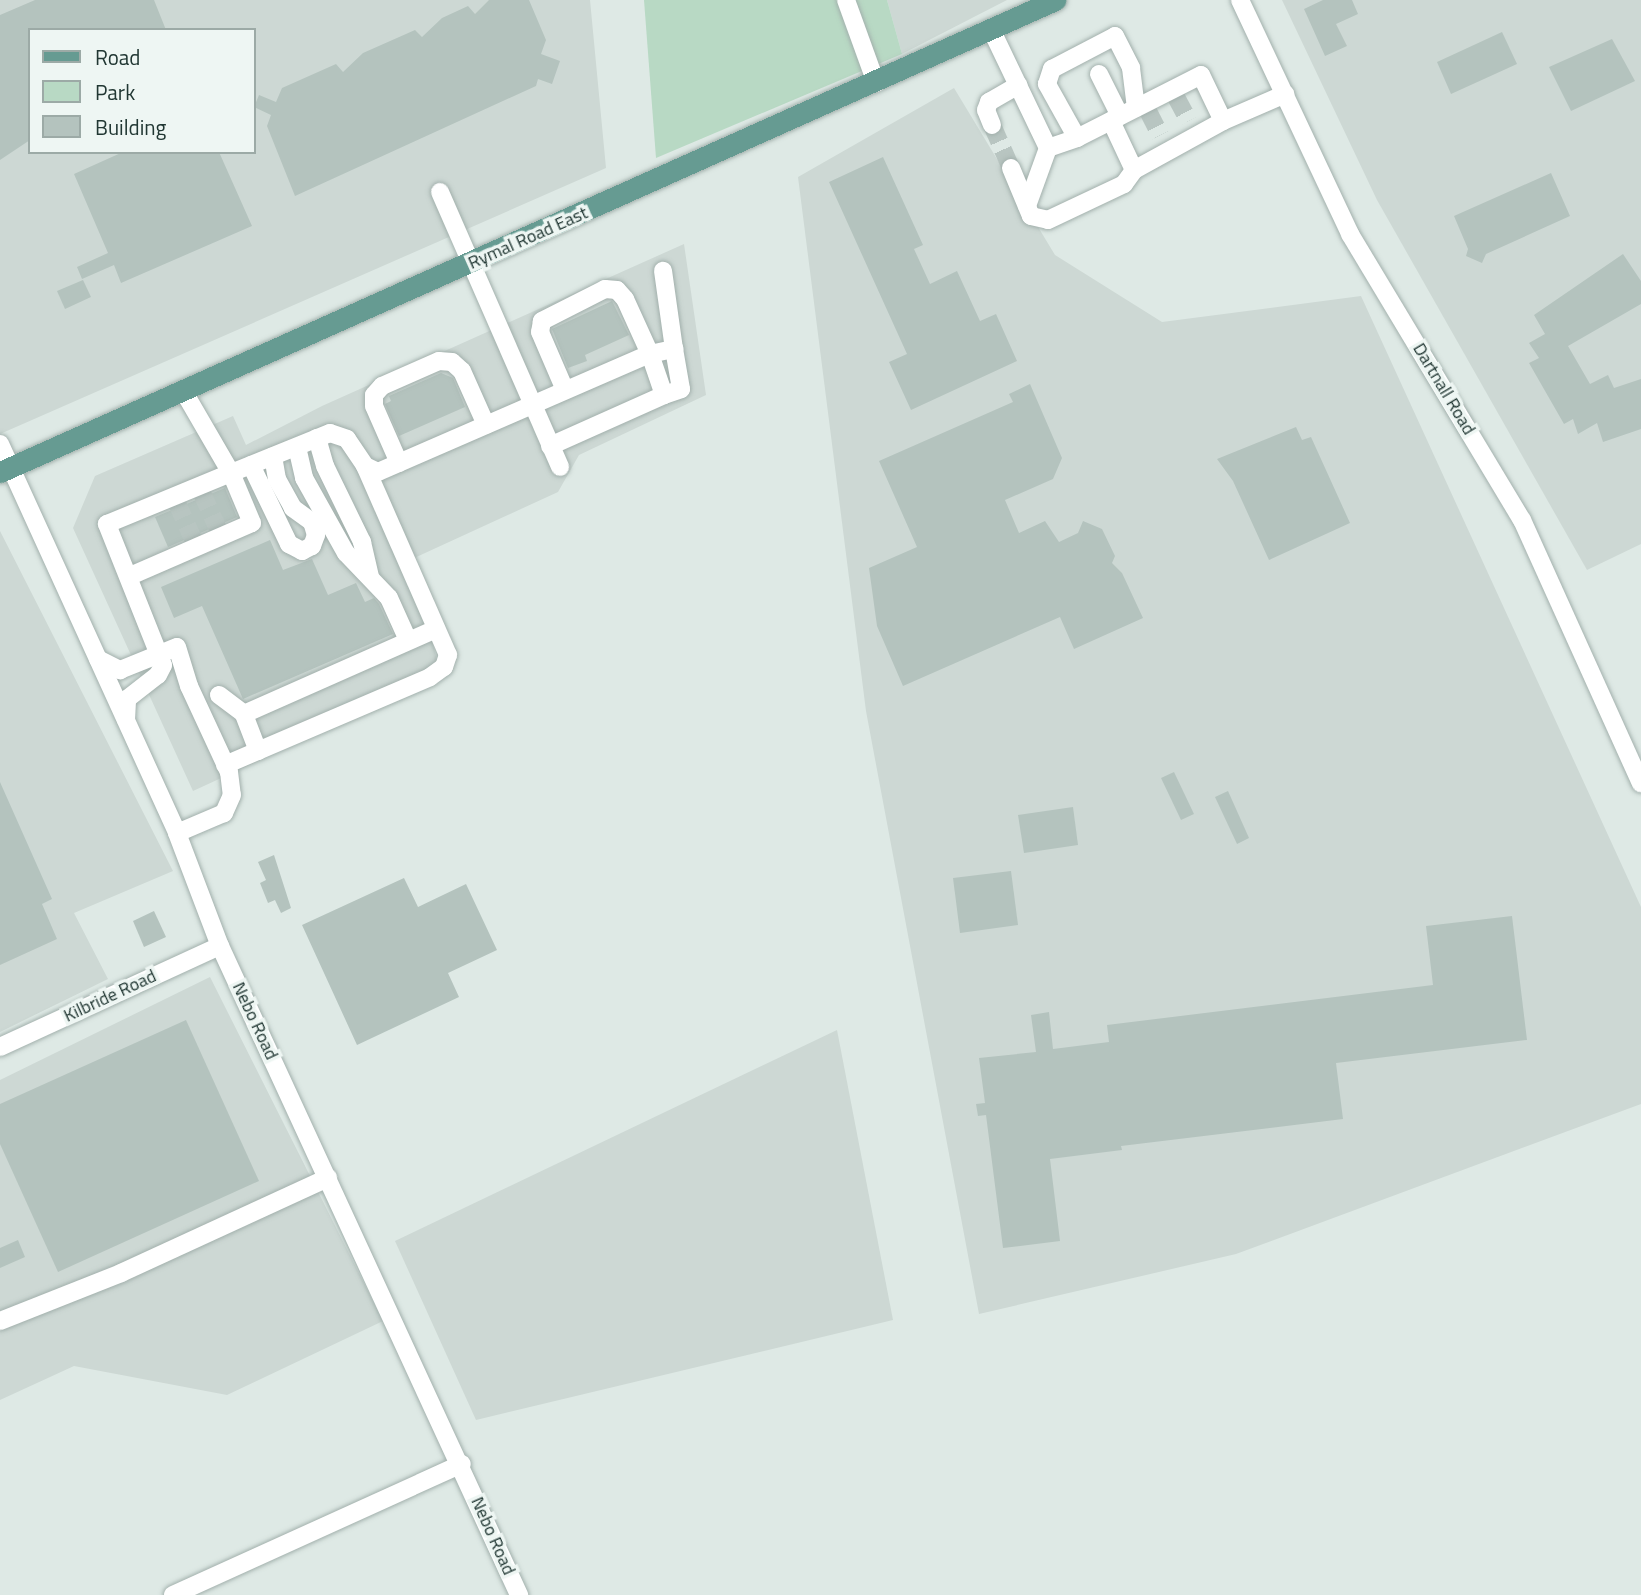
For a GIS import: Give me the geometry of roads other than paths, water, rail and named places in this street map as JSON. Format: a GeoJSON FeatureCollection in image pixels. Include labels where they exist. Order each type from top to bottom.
{"type":"FeatureCollection","features":[{"type":"Feature","properties":{"kind":"main road","name":"Rymal Road East"},"geometry":{"type":"LineString","coordinates":[[5,470],[876,83],[1055,0]]}},
{"type":"Feature","properties":{"kind":"street"},"geometry":{"type":"LineString","coordinates":[[846,0],[876,83]]}},
{"type":"Feature","properties":{"kind":"street","name":"Dartnall Road"},"geometry":{"type":"LineString","coordinates":[[1240,0],[1350,234],[1522,520],[1641,782]]}},
{"type":"Feature","properties":{"kind":"street"},"geometry":{"type":"LineString","coordinates":[[991,29],[1048,148],[1027,206]]}},
{"type":"Feature","properties":{"kind":"street"},"geometry":{"type":"LineString","coordinates":[[1077,138],[1068,115],[1060,111],[1047,84],[1049,76],[1063,61],[1115,36],[1132,68],[1135,170]]}},
{"type":"Feature","properties":{"kind":"street"},"geometry":{"type":"LineString","coordinates":[[1099,74],[1132,112]]}},
{"type":"Feature","properties":{"kind":"street"},"geometry":{"type":"LineString","coordinates":[[1048,148],[1077,138],[1174,93],[1201,75],[1223,121]]}},
{"type":"Feature","properties":{"kind":"street"},"geometry":{"type":"LineString","coordinates":[[992,125],[985,110],[989,102],[1019,85]]}},
{"type":"Feature","properties":{"kind":"street"},"geometry":{"type":"LineString","coordinates":[[1011,168],[1031,216],[1048,220],[1124,184],[1135,170],[1168,151],[1193,128],[1223,121],[1284,94]]}},
{"type":"Feature","properties":{"kind":"street"},"geometry":{"type":"LineString","coordinates":[[1160,135],[1168,151]]}},
{"type":"Feature","properties":{"kind":"street"},"geometry":{"type":"LineString","coordinates":[[440,192],[468,265],[560,467]]}},
{"type":"Feature","properties":{"kind":"street"},"geometry":{"type":"LineString","coordinates":[[550,446],[681,389],[663,271]]}},
{"type":"Feature","properties":{"kind":"street"},"geometry":{"type":"LineString","coordinates":[[565,390],[540,332],[542,321],[605,289],[617,290],[625,299],[650,354],[664,396]]}},
{"type":"Feature","properties":{"kind":"street"},"geometry":{"type":"LineString","coordinates":[[365,466],[378,472],[650,354],[674,349]]}},
{"type":"Feature","properties":{"kind":"street"},"geometry":{"type":"LineString","coordinates":[[399,463],[373,406],[374,395],[382,386],[439,361],[452,362],[462,371],[485,425]]}},
{"type":"Feature","properties":{"kind":"street"},"geometry":{"type":"LineString","coordinates":[[184,392],[231,473],[252,523]]}},
{"type":"Feature","properties":{"kind":"street"},"geometry":{"type":"LineString","coordinates":[[126,720],[127,699],[158,675],[162,653],[107,524],[175,499],[251,465],[275,461],[297,447],[330,433],[348,439],[365,466],[448,655],[444,667],[430,677],[225,765]]}},
{"type":"Feature","properties":{"kind":"street"},"geometry":{"type":"LineString","coordinates":[[317,438],[325,466],[337,485],[362,542],[370,578]]}},
{"type":"Feature","properties":{"kind":"street","name":"Nebo Road"},"geometry":{"type":"LineString","coordinates":[[0,444],[5,470],[126,720],[177,833],[220,946],[462,1464],[519,1595]]}},
{"type":"Feature","properties":{"kind":"street"},"geometry":{"type":"LineString","coordinates":[[297,447],[304,478],[346,553],[389,597],[408,640]]}},
{"type":"Feature","properties":{"kind":"street"},"geometry":{"type":"LineString","coordinates":[[251,465],[289,544],[302,551],[312,546],[316,535],[301,511],[293,508],[277,479],[275,461]]}},
{"type":"Feature","properties":{"kind":"street"},"geometry":{"type":"LineString","coordinates":[[130,576],[195,544],[274,514]]}},
{"type":"Feature","properties":{"kind":"street"},"geometry":{"type":"LineString","coordinates":[[244,714],[436,629]]}},
{"type":"Feature","properties":{"kind":"street"},"geometry":{"type":"LineString","coordinates":[[98,659],[120,670],[177,648],[225,765],[232,795],[224,813],[177,833]]}},
{"type":"Feature","properties":{"kind":"street"},"geometry":{"type":"LineString","coordinates":[[219,695],[244,714],[258,751]]}},
{"type":"Feature","properties":{"kind":"street","name":"Kilbride Road"},"geometry":{"type":"LineString","coordinates":[[0,1047],[220,946]]}},
{"type":"Feature","properties":{"kind":"street"},"geometry":{"type":"LineString","coordinates":[[0,1321],[121,1273],[328,1178]]}},
{"type":"Feature","properties":{"kind":"street"},"geometry":{"type":"LineString","coordinates":[[173,1595],[462,1464]]}},
{"type":"Feature","properties":{"kind":"tunnel"},"geometry":{"type":"LineString","coordinates":[[1176,97],[1189,121]]}},
{"type":"Feature","properties":{"kind":"tunnel"},"geometry":{"type":"LineString","coordinates":[[1148,111],[1160,135]]}},
{"type":"Feature","properties":{"kind":"tunnel"},"geometry":{"type":"LineString","coordinates":[[992,125],[1011,168]]}},
{"type":"Feature","properties":{"kind":"tunnel"},"geometry":{"type":"LineString","coordinates":[[201,491],[219,531]]}},
{"type":"Feature","properties":{"kind":"tunnel"},"geometry":{"type":"LineString","coordinates":[[176,501],[194,541]]}}]}
